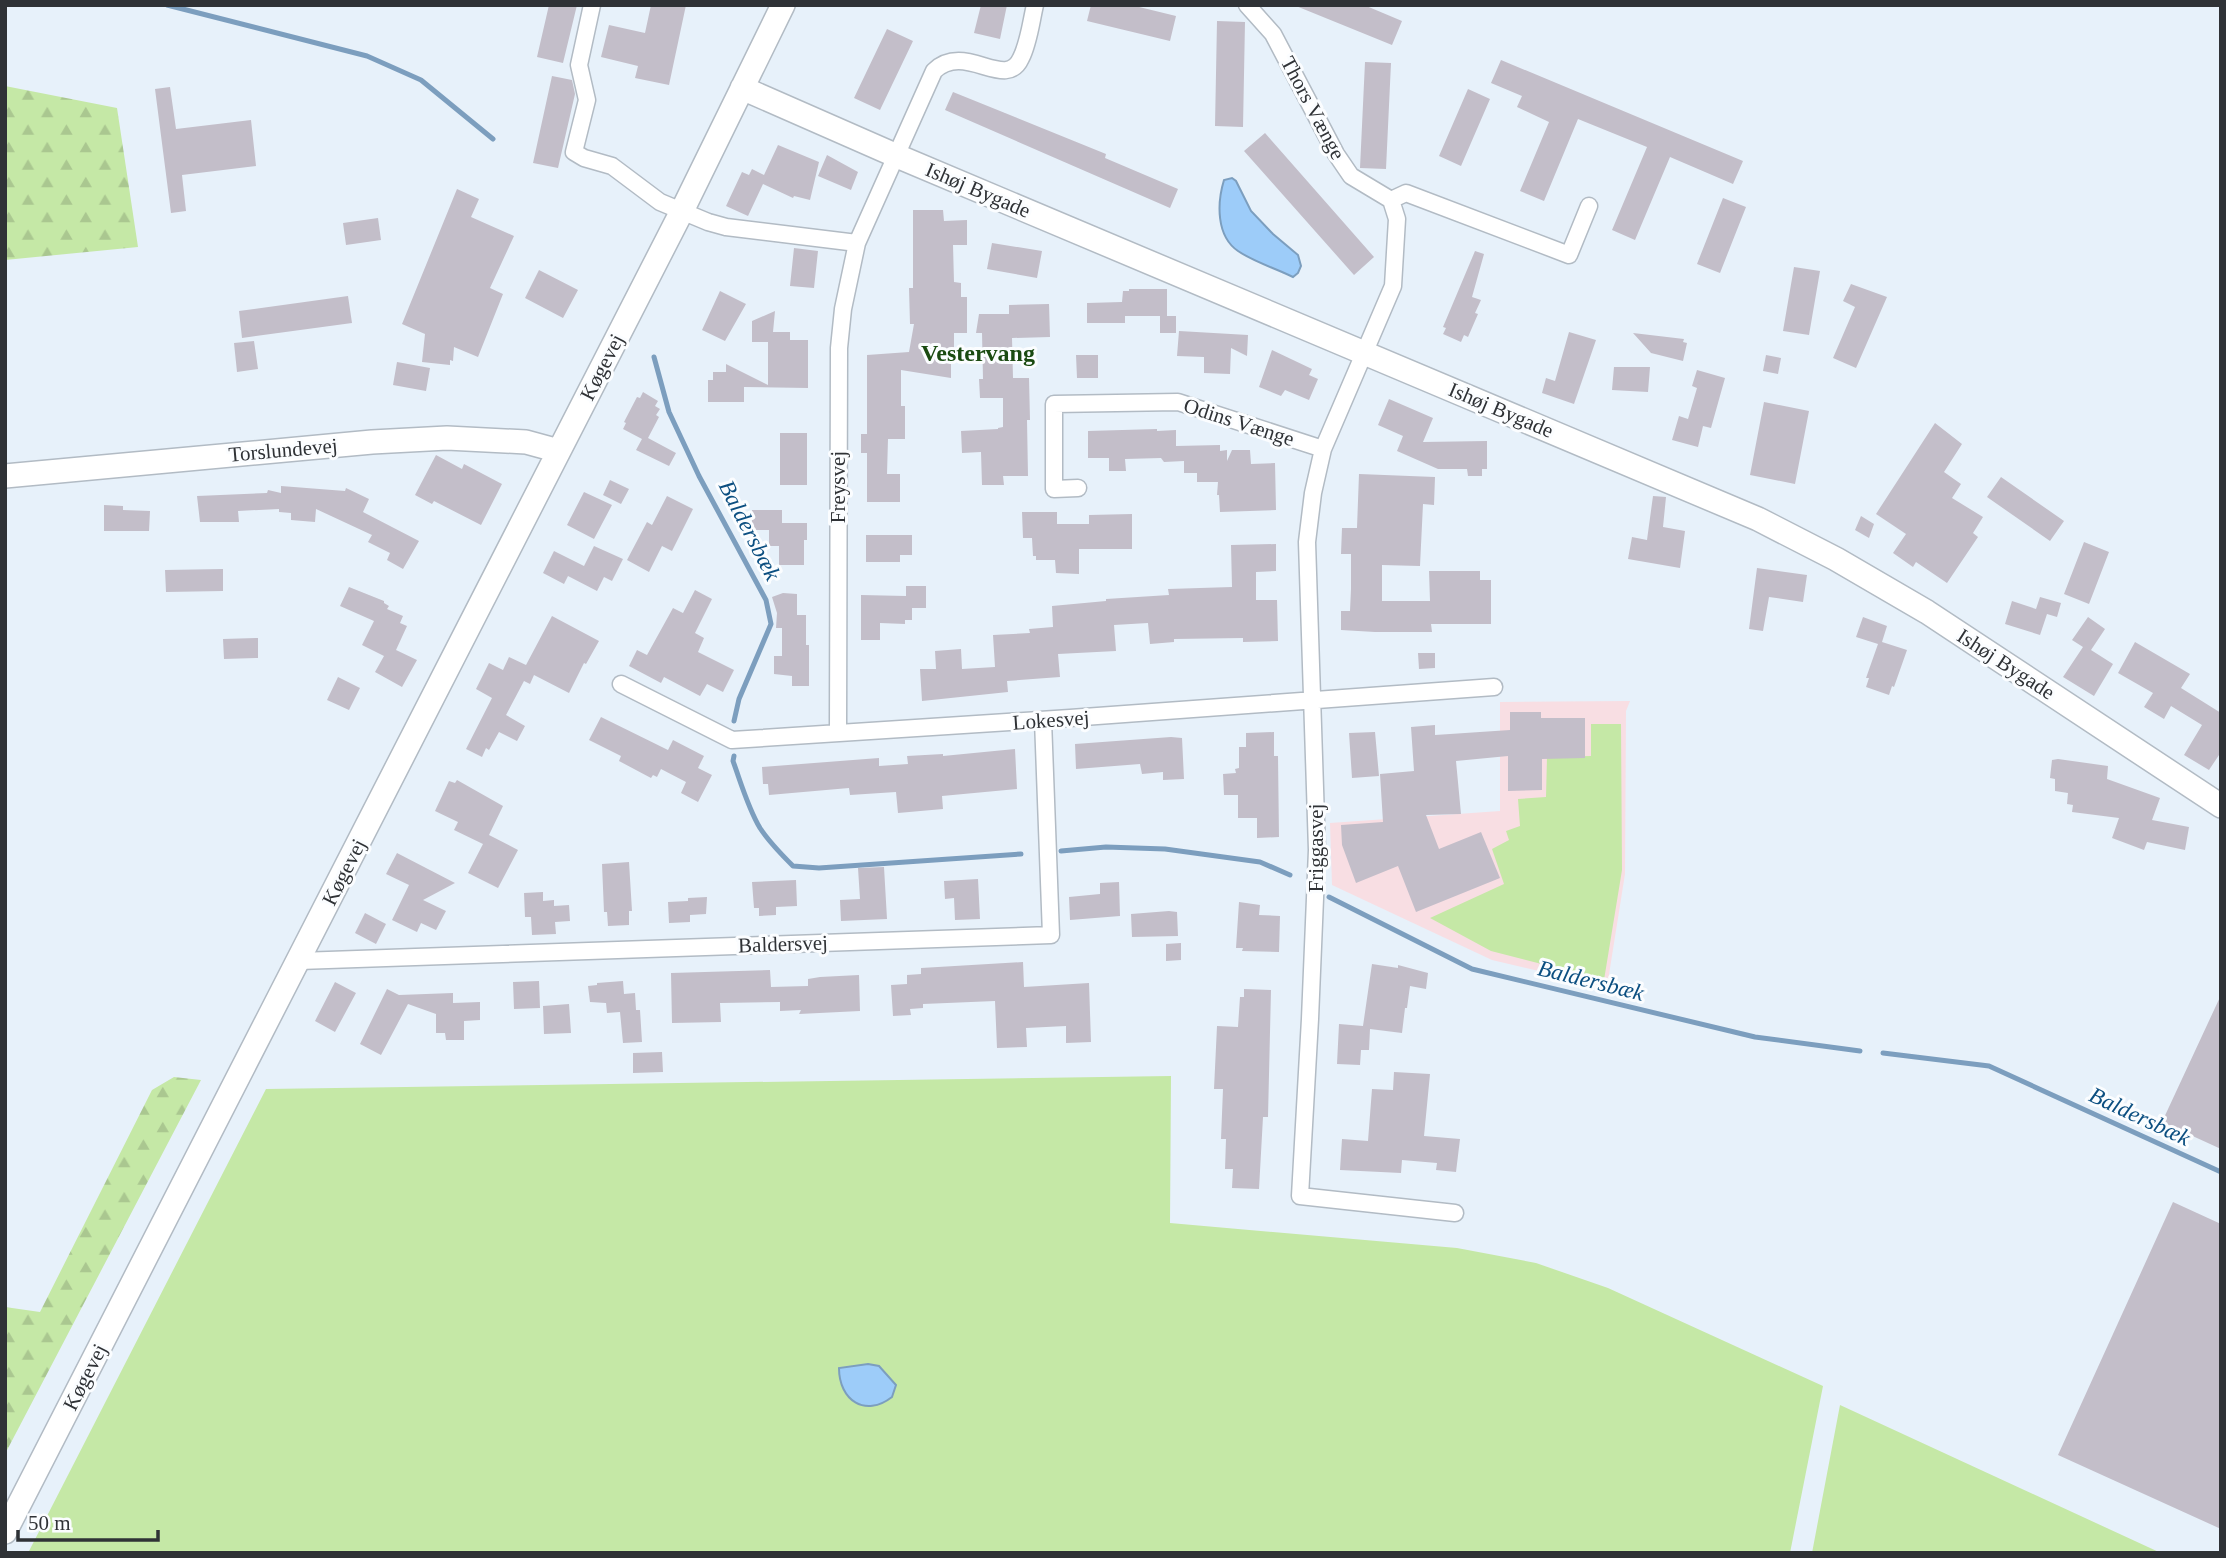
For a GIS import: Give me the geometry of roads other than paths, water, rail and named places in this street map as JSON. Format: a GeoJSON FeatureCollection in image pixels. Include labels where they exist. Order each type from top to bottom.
{"type":"FeatureCollection","features":[{"type":"Feature","properties":{"kind":"street"},"geometry":{"type":"LineString","coordinates":[[592,5],[579,65],[587,100],[574,152],[611,166],[660,202],[726,227],[857,243]]}},
{"type":"Feature","properties":{"kind":"street","name":"Køgevej"},"geometry":{"type":"LineString","coordinates":[[5,1532],[682,211],[783,5]]}},
{"type":"Feature","properties":{"kind":"street"},"geometry":{"type":"LineString","coordinates":[[897,156],[934,71],[951,60],[1006,71],[1014,68],[1021,60],[1035,5]]}},
{"type":"Feature","properties":{"kind":"street","name":"Thors Vænge"},"geometry":{"type":"LineString","coordinates":[[1247,5],[1273,34],[1336,154],[1351,176],[1391,200]]}},
{"type":"Feature","properties":{"kind":"street","name":"Ishøj Bygade"},"geometry":{"type":"LineString","coordinates":[[742,88],[1758,519],[1836,559],[1927,612],[2221,806]]}},
{"type":"Feature","properties":{"kind":"street","name":"Freysvej"},"geometry":{"type":"LineString","coordinates":[[838,733],[839,348],[843,309],[857,243],[897,156]]}},
{"type":"Feature","properties":{"kind":"street"},"geometry":{"type":"LineString","coordinates":[[1363,352],[1393,286],[1397,219],[1391,200],[1406,193],[1569,255],[1589,206]]}},
{"type":"Feature","properties":{"kind":"street","name":"Friggasvej"},"geometry":{"type":"LineString","coordinates":[[1363,352],[1323,449],[1313,493],[1307,541],[1317,850],[1300,1196],[1455,1213]]}},
{"type":"Feature","properties":{"kind":"street","name":"Odins Vænge"},"geometry":{"type":"LineString","coordinates":[[1078,488],[1054,489],[1054,404],[1178,402],[1323,449]]}},
{"type":"Feature","properties":{"kind":"street","name":"Torslundevej"},"geometry":{"type":"LineString","coordinates":[[5,476],[372,442],[447,438],[526,442],[559,452]]}},
{"type":"Feature","properties":{"kind":"street","name":"Lokesvej"},"geometry":{"type":"LineString","coordinates":[[621,684],[732,740],[1494,687]]}},
{"type":"Feature","properties":{"kind":"street","name":"Baldersvej"},"geometry":{"type":"LineString","coordinates":[[299,961],[1051,935],[1043,720]]}},
{"type":"Feature","properties":{"kind":"water"},"geometry":{"type":"Polygon","coordinates":[[[1232,178],[1251,211],[1298,255],[1301,266],[1293,277],[1244,255],[1231,245],[1226,237],[1220,218],[1220,199],[1224,180],[1232,178]]]}},
{"type":"Feature","properties":{"kind":"water"},"geometry":{"type":"Polygon","coordinates":[[[868,1364],[879,1366],[896,1385],[892,1397],[872,1406],[855,1402],[849,1397],[840,1379],[839,1368],[868,1364]]]}},
{"type":"Feature","properties":{"kind":"waterway","name":"Baldersbæk"},"geometry":{"type":"LineString","coordinates":[[167,5],[367,56],[421,80],[493,139]]}},
{"type":"Feature","properties":{"kind":"waterway","name":"Baldersbæk"},"geometry":{"type":"LineString","coordinates":[[654,357],[669,412],[699,476],[766,600],[771,624],[739,699],[734,721]]}},
{"type":"Feature","properties":{"kind":"waterway","name":"Baldersbæk"},"geometry":{"type":"LineString","coordinates":[[734,756],[733,761],[745,795],[760,828],[793,866],[819,868],[1021,854]]}},
{"type":"Feature","properties":{"kind":"waterway","name":"Baldersbæk"},"geometry":{"type":"LineString","coordinates":[[1061,851],[1106,847],[1165,849],[1260,862],[1290,875]]}},
{"type":"Feature","properties":{"kind":"waterway","name":"Baldersbæk"},"geometry":{"type":"LineString","coordinates":[[1329,897],[1472,969],[1755,1037],[1860,1051]]}},
{"type":"Feature","properties":{"kind":"waterway","name":"Baldersbæk"},"geometry":{"type":"LineString","coordinates":[[1883,1053],[1989,1066],[2221,1172]]}},
{"type":"Feature","properties":{"kind":"district","name":"Vestervang"},"geometry":{"type":"Point","coordinates":[978,353]}}]}
